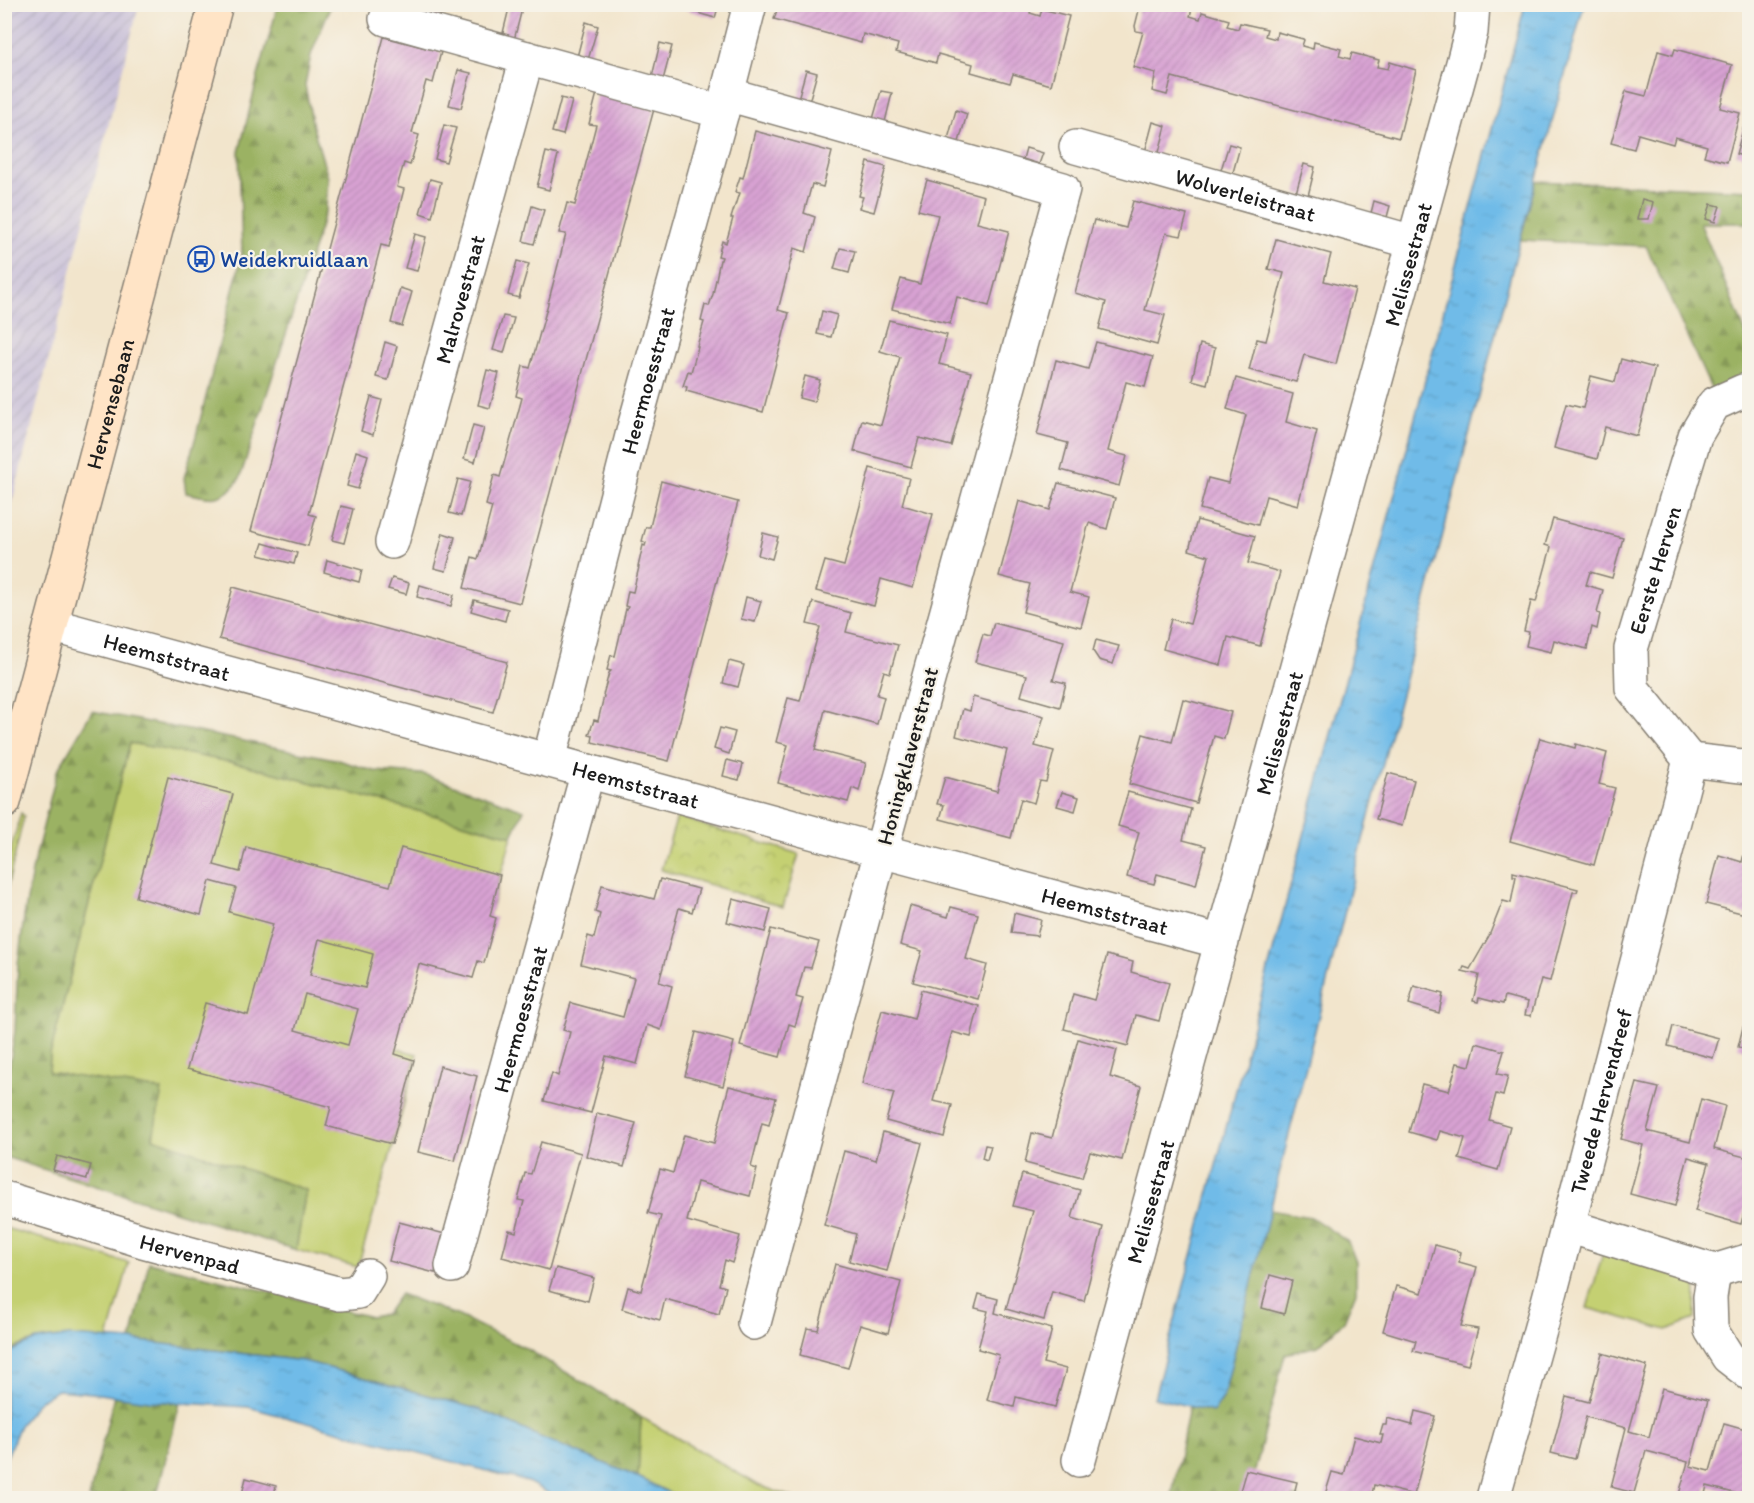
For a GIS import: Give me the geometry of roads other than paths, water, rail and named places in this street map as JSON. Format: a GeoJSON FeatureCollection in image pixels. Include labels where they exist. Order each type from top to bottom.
{"type":"FeatureCollection","features":[{"type":"Feature","properties":{"kind":"street","name":"Hervensebaan"},"geometry":{"type":"LineString","coordinates":[[4,802],[216,4]]}},
{"type":"Feature","properties":{"kind":"street","name":"Heermoesstraat"},"geometry":{"type":"LineString","coordinates":[[549,760],[635,424],[725,103],[750,4]]}},
{"type":"Feature","properties":{"kind":"street","name":"Melissestraat"},"geometry":{"type":"LineString","coordinates":[[1079,1460],[1471,32],[1473,4]]}},
{"type":"Feature","properties":{"kind":"street"},"geometry":{"type":"LineString","coordinates":[[386,19],[527,58],[725,103]]}},
{"type":"Feature","properties":{"kind":"street","name":"Malrovestraat"},"geometry":{"type":"LineString","coordinates":[[392,542],[527,58]]}},
{"type":"Feature","properties":{"kind":"street","name":"Honingklaverstraat"},"geometry":{"type":"LineString","coordinates":[[725,103],[1063,189],[754,1323]]}},
{"type":"Feature","properties":{"kind":"street","name":"Wolverleistraat"},"geometry":{"type":"LineString","coordinates":[[1076,147],[1413,242]]}},
{"type":"Feature","properties":{"kind":"street","name":"Eerste Herven"},"geometry":{"type":"LineString","coordinates":[[1690,760],[1632,688],[1631,649],[1695,436],[1714,404],[1743,391],[1749,391]]}},
{"type":"Feature","properties":{"kind":"street","name":"Heemststraat"},"geometry":{"type":"LineString","coordinates":[[51,625],[1222,942]]}},
{"type":"Feature","properties":{"kind":"street"},"geometry":{"type":"LineString","coordinates":[[1690,760],[1749,767]]}},
{"type":"Feature","properties":{"kind":"street","name":"Tweede Hervendreef"},"geometry":{"type":"LineString","coordinates":[[1493,1498],[1548,1302],[1690,760]]}},
{"type":"Feature","properties":{"kind":"street","name":"Heermoesstraat"},"geometry":{"type":"LineString","coordinates":[[452,1266],[588,771]]}},
{"type":"Feature","properties":{"kind":"street","name":"Hervenpad"},"geometry":{"type":"LineString","coordinates":[[4,1198],[142,1241],[340,1294],[358,1292],[368,1276]]}},
{"type":"Feature","properties":{"kind":"street"},"geometry":{"type":"LineString","coordinates":[[1568,1226],[1714,1271],[1749,1260]]}},
{"type":"Feature","properties":{"kind":"street"},"geometry":{"type":"LineString","coordinates":[[1714,1271],[1710,1297],[1711,1330],[1728,1357],[1749,1374]]}},
{"type":"Feature","properties":{"kind":"water"},"geometry":{"type":"Polygon","coordinates":[[[1525,5],[1584,5],[1360,851],[1223,1398],[1213,1412],[1154,1398],[1525,5]]]}},
{"type":"Feature","properties":{"kind":"water"},"geometry":{"type":"Polygon","coordinates":[[[69,1336],[131,1340],[304,1361],[481,1410],[542,1438],[638,1477],[679,1498],[557,1498],[528,1482],[248,1407],[149,1401],[58,1390],[40,1400],[21,1423],[5,1461],[5,1354],[36,1340],[69,1336]]]}},
{"type":"Feature","properties":{"kind":"place","name":"Weidekruidlaan"},"geometry":{"type":"Point","coordinates":[201,259]}}]}
